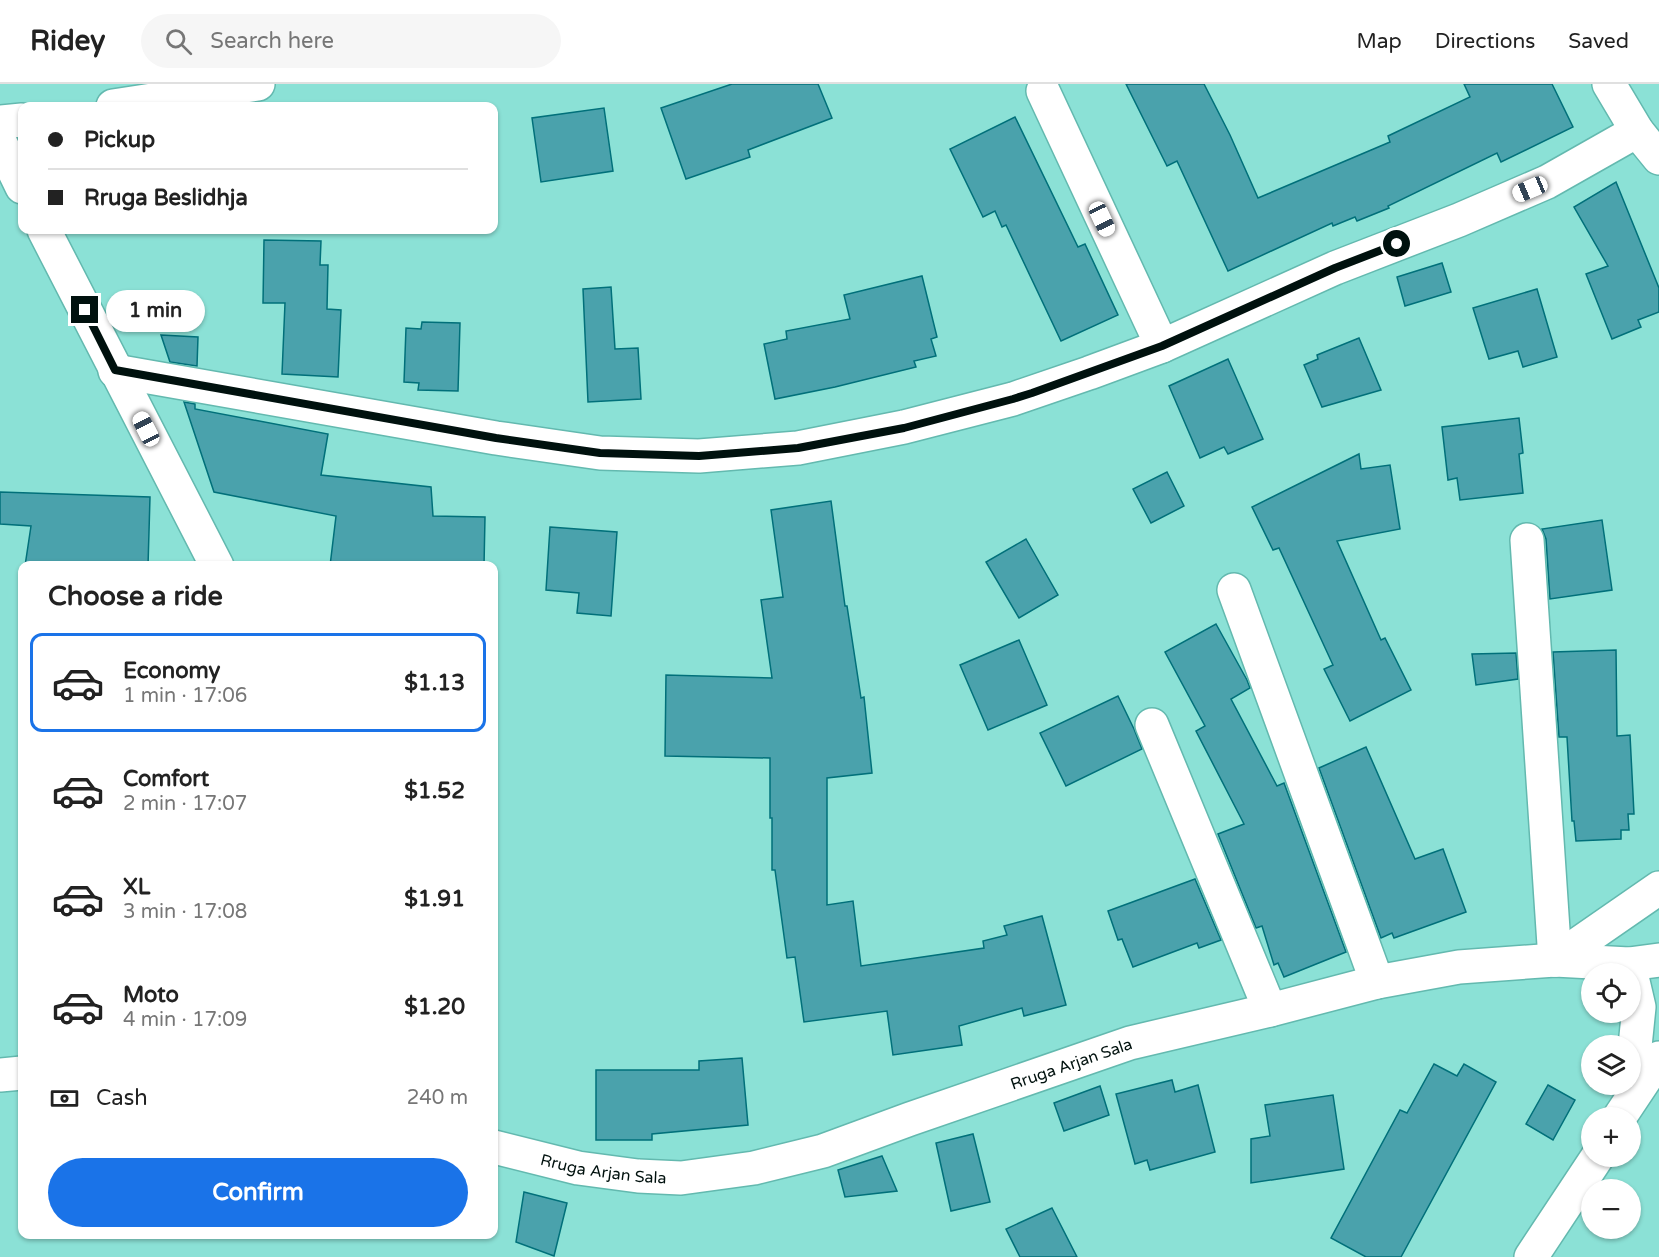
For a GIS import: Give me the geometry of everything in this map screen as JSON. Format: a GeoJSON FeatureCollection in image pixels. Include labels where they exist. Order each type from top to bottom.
{"type":"FeatureCollection","features":[{"type":"Feature","properties":{"kind":"street"},"geometry":{"type":"LineString","coordinates":[[139,102],[258,84]]}},
{"type":"Feature","properties":{"kind":"street"},"geometry":{"type":"LineString","coordinates":[[1610,84],[1637,131],[1659,158]]}},
{"type":"Feature","properties":{"kind":"street"},"geometry":{"type":"LineString","coordinates":[[1043,91],[1162,346]]}},
{"type":"Feature","properties":{"kind":"street"},"geometry":{"type":"LineString","coordinates":[[0,122],[18,120]]}},
{"type":"Feature","properties":{"kind":"street"},"geometry":{"type":"LineString","coordinates":[[115,370],[485,436],[600,453],[699,456],[798,448],[904,428],[1013,399],[1162,346],[1335,268],[1547,182],[1637,131]]}},
{"type":"Feature","properties":{"kind":"street"},"geometry":{"type":"LineString","coordinates":[[0,142],[18,179]]}},
{"type":"Feature","properties":{"kind":"street"},"geometry":{"type":"LineString","coordinates":[[46,234],[214,561]]}},
{"type":"Feature","properties":{"kind":"street"},"geometry":{"type":"LineString","coordinates":[[1527,540],[1555,960]]}},
{"type":"Feature","properties":{"kind":"street"},"geometry":{"type":"LineString","coordinates":[[1234,590],[1377,982]]}},
{"type":"Feature","properties":{"kind":"street"},"geometry":{"type":"LineString","coordinates":[[1152,725],[1270,1010]]}},
{"type":"Feature","properties":{"kind":"street"},"geometry":{"type":"LineString","coordinates":[[1555,960],[1659,888]]}},
{"type":"Feature","properties":{"kind":"street","name":"Rruga Arjan Sala"},"geometry":{"type":"LineString","coordinates":[[498,1148],[578,1168],[639,1176],[681,1178],[754,1168],[823,1151],[1130,1043],[1377,982],[1459,967],[1555,960],[1644,962]]}},
{"type":"Feature","properties":{"kind":"street"},"geometry":{"type":"LineString","coordinates":[[1636,1035],[1644,962]]}},
{"type":"Feature","properties":{"kind":"street"},"geometry":{"type":"LineString","coordinates":[[1626,1107],[1659,1058]]}},
{"type":"Feature","properties":{"kind":"street"},"geometry":{"type":"LineString","coordinates":[[0,1075],[18,1073]]}},
{"type":"Feature","properties":{"kind":"street"},"geometry":{"type":"LineString","coordinates":[[1531,1257],[1591,1167]]}},
{"type":"Feature","properties":{"kind":"building"},"geometry":{"type":"Polygon","coordinates":[[[732,84],[818,84],[832,118],[748,150],[750,157],[686,179],[661,108],[732,84]]]}},
{"type":"Feature","properties":{"kind":"building"},"geometry":{"type":"Polygon","coordinates":[[[1126,84],[1204,84],[1258,198],[1390,142],[1388,136],[1470,97],[1464,84],[1552,84],[1573,127],[1501,162],[1497,153],[1388,206],[1389,208],[1357,221],[1355,217],[1333,226],[1332,223],[1228,271],[1177,161],[1167,166],[1126,84]]]}},
{"type":"Feature","properties":{"kind":"building"},"geometry":{"type":"Polygon","coordinates":[[[604,108],[613,171],[541,182],[532,118],[604,108]]]}},
{"type":"Feature","properties":{"kind":"building"},"geometry":{"type":"Polygon","coordinates":[[[1015,117],[1078,247],[1085,244],[1118,315],[1061,341],[1006,225],[1002,227],[995,211],[983,217],[950,149],[1015,117]]]}},
{"type":"Feature","properties":{"kind":"building"},"geometry":{"type":"Polygon","coordinates":[[[1616,182],[1659,288],[1659,312],[1638,320],[1641,327],[1612,339],[1586,274],[1608,266],[1574,207],[1616,182]]]}},
{"type":"Feature","properties":{"kind":"building"},"geometry":{"type":"Polygon","coordinates":[[[264,240],[321,241],[320,265],[328,265],[327,309],[341,310],[338,377],[282,374],[285,303],[263,303],[264,240]]]}},
{"type":"Feature","properties":{"kind":"building"},"geometry":{"type":"Polygon","coordinates":[[[1442,263],[1451,292],[1405,306],[1397,277],[1442,263]]]}},
{"type":"Feature","properties":{"kind":"building"},"geometry":{"type":"Polygon","coordinates":[[[922,276],[937,337],[931,339],[936,356],[914,361],[916,367],[775,399],[764,344],[787,339],[786,331],[850,319],[844,295],[922,276]]]}},
{"type":"Feature","properties":{"kind":"building"},"geometry":{"type":"Polygon","coordinates":[[[611,287],[615,349],[638,348],[641,399],[588,402],[583,289],[611,287]]]}},
{"type":"Feature","properties":{"kind":"building"},"geometry":{"type":"Polygon","coordinates":[[[1537,289],[1557,357],[1523,367],[1518,351],[1489,359],[1473,308],[1537,289]]]}},
{"type":"Feature","properties":{"kind":"building"},"geometry":{"type":"Polygon","coordinates":[[[422,322],[460,323],[458,391],[418,390],[419,383],[404,382],[406,328],[421,329],[422,322]]]}},
{"type":"Feature","properties":{"kind":"building"},"geometry":{"type":"Polygon","coordinates":[[[161,335],[198,337],[197,366],[170,362],[161,335]]]}},
{"type":"Feature","properties":{"kind":"building"},"geometry":{"type":"Polygon","coordinates":[[[1359,338],[1381,390],[1322,407],[1304,365],[1318,359],[1317,355],[1359,338]]]}},
{"type":"Feature","properties":{"kind":"building"},"geometry":{"type":"Polygon","coordinates":[[[1228,359],[1263,439],[1228,454],[1224,447],[1200,458],[1169,386],[1228,359]]]}},
{"type":"Feature","properties":{"kind":"building"},"geometry":{"type":"Polygon","coordinates":[[[184,402],[195,404],[195,409],[328,434],[321,475],[431,487],[433,516],[485,517],[484,561],[331,561],[336,516],[214,492],[184,402]]]}},
{"type":"Feature","properties":{"kind":"building"},"geometry":{"type":"Polygon","coordinates":[[[1519,418],[1523,453],[1519,454],[1523,493],[1460,500],[1457,478],[1448,480],[1442,427],[1519,418]]]}},
{"type":"Feature","properties":{"kind":"building"},"geometry":{"type":"Polygon","coordinates":[[[1359,454],[1361,469],[1390,465],[1400,529],[1337,541],[1381,640],[1385,638],[1411,690],[1350,721],[1324,669],[1333,665],[1279,548],[1273,550],[1252,507],[1359,454]]]}},
{"type":"Feature","properties":{"kind":"building"},"geometry":{"type":"Polygon","coordinates":[[[1167,472],[1184,506],[1151,523],[1133,489],[1167,472]]]}},
{"type":"Feature","properties":{"kind":"building"},"geometry":{"type":"Polygon","coordinates":[[[0,492],[150,497],[148,561],[26,561],[31,526],[0,524],[0,492]]]}},
{"type":"Feature","properties":{"kind":"building"},"geometry":{"type":"Polygon","coordinates":[[[831,501],[845,606],[847,606],[861,698],[864,697],[872,773],[827,778],[827,905],[853,901],[861,966],[984,948],[983,941],[1007,935],[1004,926],[1042,916],[1066,1005],[1024,1016],[1022,1008],[959,1026],[962,1045],[893,1055],[887,1011],[804,1022],[795,957],[787,958],[775,870],[772,870],[770,758],[665,756],[666,675],[772,678],[761,600],[783,597],[771,510],[831,501]]]}},
{"type":"Feature","properties":{"kind":"building"},"geometry":{"type":"Polygon","coordinates":[[[1602,520],[1612,590],[1550,599],[1546,539],[1542,529],[1602,520]]]}},
{"type":"Feature","properties":{"kind":"building"},"geometry":{"type":"Polygon","coordinates":[[[550,527],[617,532],[611,616],[577,613],[579,593],[546,590],[550,527]]]}},
{"type":"Feature","properties":{"kind":"building"},"geometry":{"type":"Polygon","coordinates":[[[1026,539],[1058,595],[1019,618],[986,562],[1026,539]]]}},
{"type":"Feature","properties":{"kind":"building"},"geometry":{"type":"Polygon","coordinates":[[[1216,624],[1250,688],[1231,699],[1277,786],[1284,783],[1346,952],[1284,977],[1278,963],[1274,965],[1262,926],[1256,928],[1218,834],[1244,824],[1196,731],[1205,726],[1165,652],[1216,624]]]}},
{"type":"Feature","properties":{"kind":"building"},"geometry":{"type":"Polygon","coordinates":[[[1019,640],[1047,705],[988,730],[960,665],[1019,640]]]}},
{"type":"Feature","properties":{"kind":"building"},"geometry":{"type":"Polygon","coordinates":[[[1616,650],[1617,736],[1630,735],[1634,814],[1628,814],[1629,830],[1621,830],[1621,839],[1576,841],[1574,821],[1572,821],[1567,737],[1559,737],[1553,652],[1616,650]]]}},
{"type":"Feature","properties":{"kind":"building"},"geometry":{"type":"Polygon","coordinates":[[[1516,653],[1518,679],[1476,685],[1472,654],[1516,653]]]}},
{"type":"Feature","properties":{"kind":"building"},"geometry":{"type":"Polygon","coordinates":[[[1118,696],[1142,749],[1066,786],[1040,733],[1118,696]]]}},
{"type":"Feature","properties":{"kind":"building"},"geometry":{"type":"Polygon","coordinates":[[[1366,747],[1415,859],[1443,849],[1466,912],[1394,938],[1392,933],[1381,938],[1319,768],[1366,747]]]}},
{"type":"Feature","properties":{"kind":"building"},"geometry":{"type":"Polygon","coordinates":[[[1195,879],[1221,940],[1199,948],[1197,943],[1133,967],[1122,939],[1118,940],[1108,911],[1195,879]]]}},
{"type":"Feature","properties":{"kind":"building"},"geometry":{"type":"Polygon","coordinates":[[[742,1058],[748,1125],[652,1134],[652,1140],[596,1140],[596,1070],[699,1070],[699,1061],[742,1058]]]}},
{"type":"Feature","properties":{"kind":"building"},"geometry":{"type":"Polygon","coordinates":[[[1434,1064],[1457,1076],[1464,1064],[1496,1082],[1401,1257],[1366,1257],[1331,1238],[1400,1110],[1407,1113],[1434,1064]]]}},
{"type":"Feature","properties":{"kind":"building"},"geometry":{"type":"Polygon","coordinates":[[[1172,1080],[1175,1092],[1198,1085],[1215,1152],[1150,1170],[1147,1160],[1135,1164],[1116,1094],[1172,1080]]]}},
{"type":"Feature","properties":{"kind":"building"},"geometry":{"type":"Polygon","coordinates":[[[1548,1085],[1575,1100],[1553,1140],[1526,1124],[1548,1085]]]}},
{"type":"Feature","properties":{"kind":"building"},"geometry":{"type":"Polygon","coordinates":[[[1100,1086],[1109,1115],[1064,1131],[1054,1103],[1100,1086]]]}},
{"type":"Feature","properties":{"kind":"building"},"geometry":{"type":"Polygon","coordinates":[[[1333,1095],[1344,1169],[1251,1183],[1251,1139],[1270,1136],[1265,1105],[1333,1095]]]}},
{"type":"Feature","properties":{"kind":"building"},"geometry":{"type":"Polygon","coordinates":[[[973,1134],[990,1202],[951,1211],[936,1143],[973,1134]]]}},
{"type":"Feature","properties":{"kind":"building"},"geometry":{"type":"Polygon","coordinates":[[[882,1156],[897,1191],[845,1197],[838,1170],[882,1156]]]}},
{"type":"Feature","properties":{"kind":"building"},"geometry":{"type":"Polygon","coordinates":[[[524,1192],[567,1203],[554,1256],[516,1242],[524,1192]]]}},
{"type":"Feature","properties":{"kind":"building"},"geometry":{"type":"Polygon","coordinates":[[[1052,1208],[1077,1257],[1020,1257],[1006,1229],[1052,1208]]]}},
{"type":"Feature","properties":{"kind":"route"},"geometry":{"type":"LineString","coordinates":[[85,310],[115,370],[496,438],[600,453],[699,456],[798,448],[904,428],[1013,399],[1162,346],[1335,268],[1397,244]]}}]}
